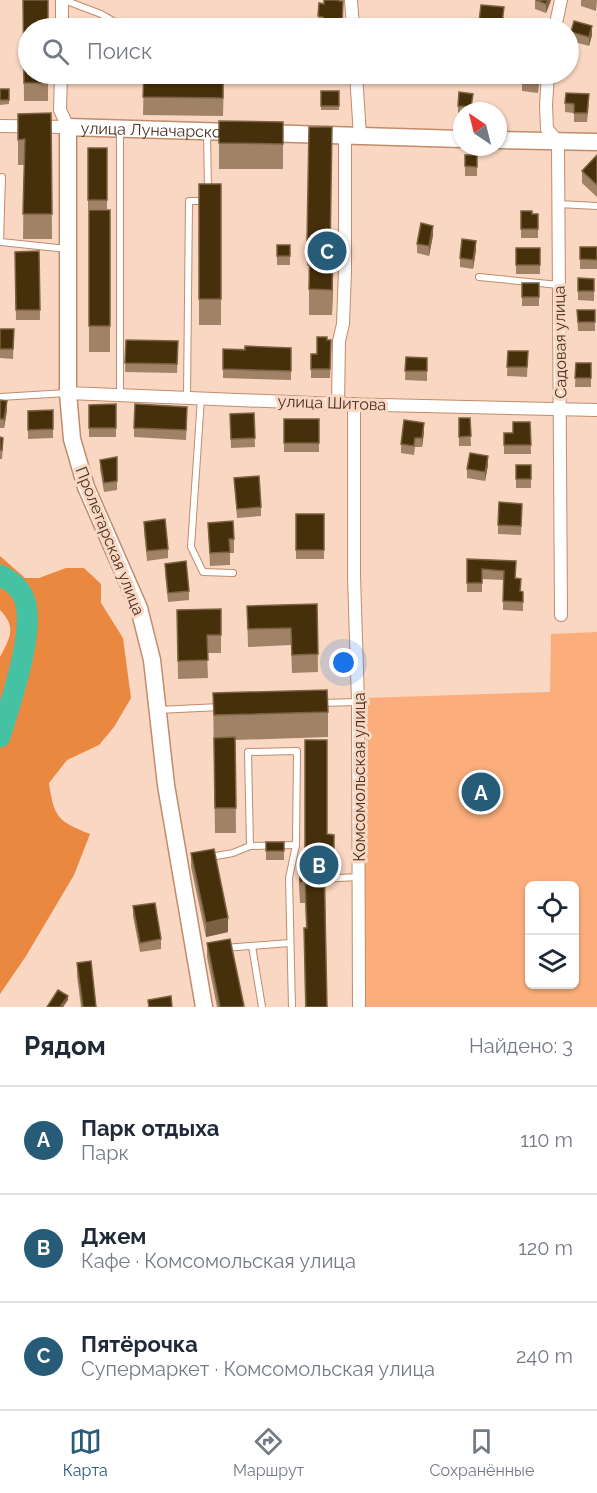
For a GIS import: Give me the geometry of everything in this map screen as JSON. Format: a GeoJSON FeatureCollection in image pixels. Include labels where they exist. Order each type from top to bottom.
{"type":"FeatureCollection","features":[{"type":"Feature","properties":{"kind":"street"},"geometry":{"type":"LineString","coordinates":[[62,18],[63,0]]}},
{"type":"Feature","properties":{"kind":"street"},"geometry":{"type":"LineString","coordinates":[[351,0],[352,18]]}},
{"type":"Feature","properties":{"kind":"street"},"geometry":{"type":"LineString","coordinates":[[557,18],[561,0]]}},
{"type":"Feature","properties":{"kind":"street","name":"Пролетарская улица"},"geometry":{"type":"LineString","coordinates":[[61,84],[60,110],[68,127],[68,393],[72,440],[86,488],[132,590],[152,660],[165,784],[185,862],[200,953],[204,1007]]}},
{"type":"Feature","properties":{"kind":"street"},"geometry":{"type":"LineString","coordinates":[[338,404],[339,341],[343,324],[356,84]]}},
{"type":"Feature","properties":{"kind":"street","name":"Садовая улица"},"geometry":{"type":"LineString","coordinates":[[547,84],[547,129],[558,142],[561,615]]}},
{"type":"Feature","properties":{"kind":"street","name":"улица Луначарского"},"geometry":{"type":"LineString","coordinates":[[0,126],[207,130],[453,139]]}},
{"type":"Feature","properties":{"kind":"street"},"geometry":{"type":"LineString","coordinates":[[507,140],[597,142]]}},
{"type":"Feature","properties":{"kind":"street","name":"улица Шитова"},"geometry":{"type":"LineString","coordinates":[[68,393],[338,404],[597,410]]}},
{"type":"Feature","properties":{"kind":"street","name":"Комсомольская улица"},"geometry":{"type":"LineString","coordinates":[[354,404],[359,1007]]}},
{"type":"Feature","properties":{"kind":"lane"},"geometry":{"type":"LineString","coordinates":[[63,0],[108,18]]}},
{"type":"Feature","properties":{"kind":"lane"},"geometry":{"type":"LineString","coordinates":[[120,129],[120,394]]}},
{"type":"Feature","properties":{"kind":"lane"},"geometry":{"type":"LineString","coordinates":[[187,397],[189,201],[209,201],[207,130]]}},
{"type":"Feature","properties":{"kind":"lane"},"geometry":{"type":"LineString","coordinates":[[2,177],[1,242],[68,249]]}},
{"type":"Feature","properties":{"kind":"lane"},"geometry":{"type":"LineString","coordinates":[[558,204],[597,206]]}},
{"type":"Feature","properties":{"kind":"lane"},"geometry":{"type":"LineString","coordinates":[[479,277],[560,285]]}},
{"type":"Feature","properties":{"kind":"lane"},"geometry":{"type":"LineString","coordinates":[[121,343],[132,343]]}},
{"type":"Feature","properties":{"kind":"lane"},"geometry":{"type":"LineString","coordinates":[[176,344],[188,344]]}},
{"type":"Feature","properties":{"kind":"lane"},"geometry":{"type":"LineString","coordinates":[[0,397],[68,393]]}},
{"type":"Feature","properties":{"kind":"lane"},"geometry":{"type":"LineString","coordinates":[[201,397],[191,547],[204,572],[233,573]]}},
{"type":"Feature","properties":{"kind":"lane"},"geometry":{"type":"LineString","coordinates":[[311,704],[358,702]]}},
{"type":"Feature","properties":{"kind":"lane"},"geometry":{"type":"LineString","coordinates":[[157,710],[228,707]]}},
{"type":"Feature","properties":{"kind":"lane"},"geometry":{"type":"LineString","coordinates":[[250,846],[248,752],[297,751],[296,845],[289,878],[292,1007]]}},
{"type":"Feature","properties":{"kind":"lane"},"geometry":{"type":"LineString","coordinates":[[201,859],[233,853],[250,846],[296,845]]}},
{"type":"Feature","properties":{"kind":"lane"},"geometry":{"type":"LineString","coordinates":[[310,878],[341,879],[359,876]]}},
{"type":"Feature","properties":{"kind":"lane"},"geometry":{"type":"LineString","coordinates":[[289,878],[300,878]]}},
{"type":"Feature","properties":{"kind":"lane"},"geometry":{"type":"LineString","coordinates":[[216,950],[290,943]]}},
{"type":"Feature","properties":{"kind":"lane"},"geometry":{"type":"LineString","coordinates":[[252,946],[262,1007]]}},
{"type":"Feature","properties":{"kind":"shaded area"},"geometry":{"type":"Polygon","coordinates":[[[0,556],[25,578],[39,578],[66,568],[84,568],[101,584],[101,603],[123,638],[131,698],[114,727],[99,745],[67,760],[49,783],[53,804],[59,817],[90,834],[74,875],[26,956],[0,994],[0,657],[7,644],[10,627],[0,610],[0,556]]]}},
{"type":"Feature","properties":{"kind":"shaded area"},"geometry":{"type":"Polygon","coordinates":[[[597,632],[597,1007],[365,1007],[364,698],[550,692],[551,634],[597,632]]]}},
{"type":"Feature","properties":{"kind":"building"},"geometry":{"type":"Polygon","coordinates":[[[23,0],[48,0],[48,18],[23,18],[23,0]]]}},
{"type":"Feature","properties":{"kind":"building"},"geometry":{"type":"Polygon","coordinates":[[[324,0],[343,1],[342,18],[318,16],[319,3],[324,4],[324,0]]]}},
{"type":"Feature","properties":{"kind":"building"},"geometry":{"type":"Polygon","coordinates":[[[536,0],[548,0],[546,4],[536,0]]]}},
{"type":"Feature","properties":{"kind":"building"},"geometry":{"type":"Polygon","coordinates":[[[481,5],[504,7],[503,18],[479,18],[481,5]]]}},
{"type":"Feature","properties":{"kind":"building"},"geometry":{"type":"Polygon","coordinates":[[[579,22],[592,26],[589,37],[579,34],[579,22]]]}},
{"type":"Feature","properties":{"kind":"building"},"geometry":{"type":"Polygon","coordinates":[[[144,84],[223,84],[223,98],[143,97],[144,84]]]}},
{"type":"Feature","properties":{"kind":"building"},"geometry":{"type":"Polygon","coordinates":[[[0,89],[9,89],[9,100],[0,100],[0,89]]]}},
{"type":"Feature","properties":{"kind":"building"},"geometry":{"type":"Polygon","coordinates":[[[321,91],[339,91],[339,106],[321,106],[321,91]]]}},
{"type":"Feature","properties":{"kind":"building"},"geometry":{"type":"Polygon","coordinates":[[[459,92],[473,94],[472,102],[458,102],[459,92]]]}},
{"type":"Feature","properties":{"kind":"building"},"geometry":{"type":"Polygon","coordinates":[[[566,93],[589,94],[587,113],[574,113],[574,104],[565,103],[566,93]]]}},
{"type":"Feature","properties":{"kind":"building"},"geometry":{"type":"Polygon","coordinates":[[[51,113],[52,214],[23,214],[25,139],[18,140],[18,114],[51,113]]]}},
{"type":"Feature","properties":{"kind":"building"},"geometry":{"type":"Polygon","coordinates":[[[219,121],[283,122],[283,144],[219,143],[219,121]]]}},
{"type":"Feature","properties":{"kind":"building"},"geometry":{"type":"Polygon","coordinates":[[[309,127],[332,127],[330,253],[333,253],[332,290],[309,289],[310,241],[307,241],[309,127]]]}},
{"type":"Feature","properties":{"kind":"building"},"geometry":{"type":"Polygon","coordinates":[[[88,148],[107,148],[107,200],[88,200],[88,148]]]}},
{"type":"Feature","properties":{"kind":"building"},"geometry":{"type":"Polygon","coordinates":[[[597,155],[597,185],[582,171],[597,155]]]}},
{"type":"Feature","properties":{"kind":"building"},"geometry":{"type":"Polygon","coordinates":[[[465,156],[477,156],[477,167],[465,166],[465,156]]]}},
{"type":"Feature","properties":{"kind":"building"},"geometry":{"type":"Polygon","coordinates":[[[199,184],[221,184],[221,299],[199,299],[199,184]]]}},
{"type":"Feature","properties":{"kind":"building"},"geometry":{"type":"Polygon","coordinates":[[[89,210],[110,210],[110,326],[89,326],[89,210]]]}},
{"type":"Feature","properties":{"kind":"building"},"geometry":{"type":"Polygon","coordinates":[[[521,211],[532,211],[532,214],[538,214],[538,229],[521,229],[521,211]]]}},
{"type":"Feature","properties":{"kind":"building"},"geometry":{"type":"Polygon","coordinates":[[[421,223],[433,226],[429,246],[417,244],[421,223]]]}},
{"type":"Feature","properties":{"kind":"building"},"geometry":{"type":"Polygon","coordinates":[[[462,239],[476,241],[473,260],[460,258],[462,239]]]}},
{"type":"Feature","properties":{"kind":"building"},"geometry":{"type":"Polygon","coordinates":[[[277,245],[290,245],[290,256],[277,256],[277,245]]]}},
{"type":"Feature","properties":{"kind":"building"},"geometry":{"type":"Polygon","coordinates":[[[580,247],[597,247],[597,260],[580,259],[580,247]]]}},
{"type":"Feature","properties":{"kind":"building"},"geometry":{"type":"Polygon","coordinates":[[[516,248],[540,248],[540,265],[516,265],[516,248]]]}},
{"type":"Feature","properties":{"kind":"building"},"geometry":{"type":"Polygon","coordinates":[[[39,251],[40,310],[16,310],[15,252],[39,251]]]}},
{"type":"Feature","properties":{"kind":"building"},"geometry":{"type":"Polygon","coordinates":[[[578,278],[594,279],[594,291],[578,291],[578,278]]]}},
{"type":"Feature","properties":{"kind":"building"},"geometry":{"type":"Polygon","coordinates":[[[522,283],[539,283],[539,297],[522,297],[522,283]]]}},
{"type":"Feature","properties":{"kind":"building"},"geometry":{"type":"Polygon","coordinates":[[[577,310],[595,310],[595,322],[578,322],[577,310]]]}},
{"type":"Feature","properties":{"kind":"building"},"geometry":{"type":"Polygon","coordinates":[[[0,329],[14,329],[13,349],[0,349],[0,329]]]}},
{"type":"Feature","properties":{"kind":"building"},"geometry":{"type":"Polygon","coordinates":[[[317,337],[327,337],[327,340],[331,340],[330,369],[311,369],[311,354],[317,354],[317,337]]]}},
{"type":"Feature","properties":{"kind":"building"},"geometry":{"type":"Polygon","coordinates":[[[126,340],[178,341],[177,364],[125,363],[126,340]]]}},
{"type":"Feature","properties":{"kind":"building"},"geometry":{"type":"Polygon","coordinates":[[[245,346],[291,348],[291,371],[223,369],[223,349],[245,350],[245,346]]]}},
{"type":"Feature","properties":{"kind":"building"},"geometry":{"type":"Polygon","coordinates":[[[508,351],[528,351],[527,367],[507,367],[508,351]]]}},
{"type":"Feature","properties":{"kind":"building"},"geometry":{"type":"Polygon","coordinates":[[[406,357],[427,358],[427,371],[405,371],[406,357]]]}},
{"type":"Feature","properties":{"kind":"building"},"geometry":{"type":"Polygon","coordinates":[[[576,363],[591,363],[591,378],[575,378],[576,363]]]}},
{"type":"Feature","properties":{"kind":"building"},"geometry":{"type":"Polygon","coordinates":[[[0,400],[7,401],[4,419],[0,419],[0,400]]]}},
{"type":"Feature","properties":{"kind":"building"},"geometry":{"type":"Polygon","coordinates":[[[116,404],[116,428],[89,428],[89,405],[116,404]]]}},
{"type":"Feature","properties":{"kind":"building"},"geometry":{"type":"Polygon","coordinates":[[[135,404],[187,407],[186,430],[134,428],[135,404]]]}},
{"type":"Feature","properties":{"kind":"building"},"geometry":{"type":"Polygon","coordinates":[[[53,410],[53,429],[28,430],[28,411],[53,410]]]}},
{"type":"Feature","properties":{"kind":"building"},"geometry":{"type":"Polygon","coordinates":[[[254,413],[255,438],[231,439],[230,414],[254,413]]]}},
{"type":"Feature","properties":{"kind":"building"},"geometry":{"type":"Polygon","coordinates":[[[459,418],[470,418],[471,436],[459,437],[459,418]]]}},
{"type":"Feature","properties":{"kind":"building"},"geometry":{"type":"Polygon","coordinates":[[[284,419],[319,419],[319,443],[284,443],[284,419]]]}},
{"type":"Feature","properties":{"kind":"building"},"geometry":{"type":"Polygon","coordinates":[[[404,420],[424,423],[422,438],[415,438],[414,446],[401,444],[404,420]]]}},
{"type":"Feature","properties":{"kind":"building"},"geometry":{"type":"Polygon","coordinates":[[[513,422],[530,422],[531,445],[504,445],[504,433],[513,433],[513,422]]]}},
{"type":"Feature","properties":{"kind":"building"},"geometry":{"type":"Polygon","coordinates":[[[0,437],[3,438],[2,450],[0,450],[0,437]]]}},
{"type":"Feature","properties":{"kind":"building"},"geometry":{"type":"Polygon","coordinates":[[[470,453],[488,456],[485,472],[467,469],[470,453]]]}},
{"type":"Feature","properties":{"kind":"building"},"geometry":{"type":"Polygon","coordinates":[[[117,457],[117,481],[104,483],[100,460],[117,457]]]}},
{"type":"Feature","properties":{"kind":"building"},"geometry":{"type":"Polygon","coordinates":[[[516,465],[531,465],[531,479],[516,479],[516,465]]]}},
{"type":"Feature","properties":{"kind":"building"},"geometry":{"type":"Polygon","coordinates":[[[259,476],[261,507],[237,509],[234,478],[259,476]]]}},
{"type":"Feature","properties":{"kind":"building"},"geometry":{"type":"Polygon","coordinates":[[[499,502],[522,504],[521,526],[498,525],[499,502]]]}},
{"type":"Feature","properties":{"kind":"building"},"geometry":{"type":"Polygon","coordinates":[[[296,514],[324,514],[324,550],[296,550],[296,514]]]}},
{"type":"Feature","properties":{"kind":"building"},"geometry":{"type":"Polygon","coordinates":[[[165,519],[168,549],[147,551],[144,522],[165,519]]]}},
{"type":"Feature","properties":{"kind":"building"},"geometry":{"type":"Polygon","coordinates":[[[233,521],[234,539],[229,539],[230,552],[210,553],[208,523],[233,521]]]}},
{"type":"Feature","properties":{"kind":"building"},"geometry":{"type":"Polygon","coordinates":[[[467,559],[516,561],[515,578],[521,579],[520,591],[523,592],[523,602],[503,601],[504,571],[482,569],[482,583],[467,583],[467,559]]]}},
{"type":"Feature","properties":{"kind":"building"},"geometry":{"type":"Polygon","coordinates":[[[186,561],[189,591],[168,593],[165,564],[186,561]]]}},
{"type":"Feature","properties":{"kind":"building"},"geometry":{"type":"Polygon","coordinates":[[[317,604],[318,654],[292,655],[291,628],[248,629],[247,606],[317,604]]]}},
{"type":"Feature","properties":{"kind":"building"},"geometry":{"type":"Polygon","coordinates":[[[221,609],[221,635],[207,635],[208,660],[178,661],[177,610],[221,609]]]}},
{"type":"Feature","properties":{"kind":"building"},"geometry":{"type":"Polygon","coordinates":[[[327,690],[328,712],[214,715],[213,693],[327,690]]]}},
{"type":"Feature","properties":{"kind":"building"},"geometry":{"type":"Polygon","coordinates":[[[235,737],[236,808],[215,808],[214,738],[235,737]]]}},
{"type":"Feature","properties":{"kind":"building"},"geometry":{"type":"Polygon","coordinates":[[[305,740],[327,740],[327,834],[334,835],[334,849],[305,850],[305,740]]]}},
{"type":"Feature","properties":{"kind":"building"},"geometry":{"type":"Polygon","coordinates":[[[266,842],[284,842],[284,851],[266,851],[266,842]]]}},
{"type":"Feature","properties":{"kind":"building"},"geometry":{"type":"Polygon","coordinates":[[[214,849],[228,918],[206,923],[191,853],[214,849]]]}},
{"type":"Feature","properties":{"kind":"building"},"geometry":{"type":"Polygon","coordinates":[[[324,862],[327,1007],[306,1007],[305,881],[300,882],[299,864],[324,862]]]}},
{"type":"Feature","properties":{"kind":"building"},"geometry":{"type":"Polygon","coordinates":[[[155,903],[161,939],[140,943],[133,906],[155,903]]]}},
{"type":"Feature","properties":{"kind":"building"},"geometry":{"type":"Polygon","coordinates":[[[230,939],[244,1006],[220,1007],[207,943],[230,939]]]}},
{"type":"Feature","properties":{"kind":"building"},"geometry":{"type":"Polygon","coordinates":[[[91,961],[96,1007],[83,1007],[77,963],[91,961]]]}},
{"type":"Feature","properties":{"kind":"building"},"geometry":{"type":"Polygon","coordinates":[[[58,990],[68,996],[60,1007],[47,1007],[58,990]]]}},
{"type":"Feature","properties":{"kind":"building"},"geometry":{"type":"Polygon","coordinates":[[[171,996],[172,1007],[149,1007],[148,1000],[171,996]]]}},
{"type":"Feature","properties":{"kind":"waterway"},"geometry":{"type":"LineString","coordinates":[[0,575],[12,582],[21,592],[27,615],[27,631],[20,669],[0,737]]}},
{"type":"Feature","properties":{"kind":"place","name":"Пятёрочка"},"geometry":{"type":"Point","coordinates":[327,251]}},
{"type":"Feature","properties":{"kind":"place","name":"Парк отдыха"},"geometry":{"type":"Point","coordinates":[481,792]}},
{"type":"Feature","properties":{"kind":"place","name":"Джем"},"geometry":{"type":"Point","coordinates":[319,865]}}]}
